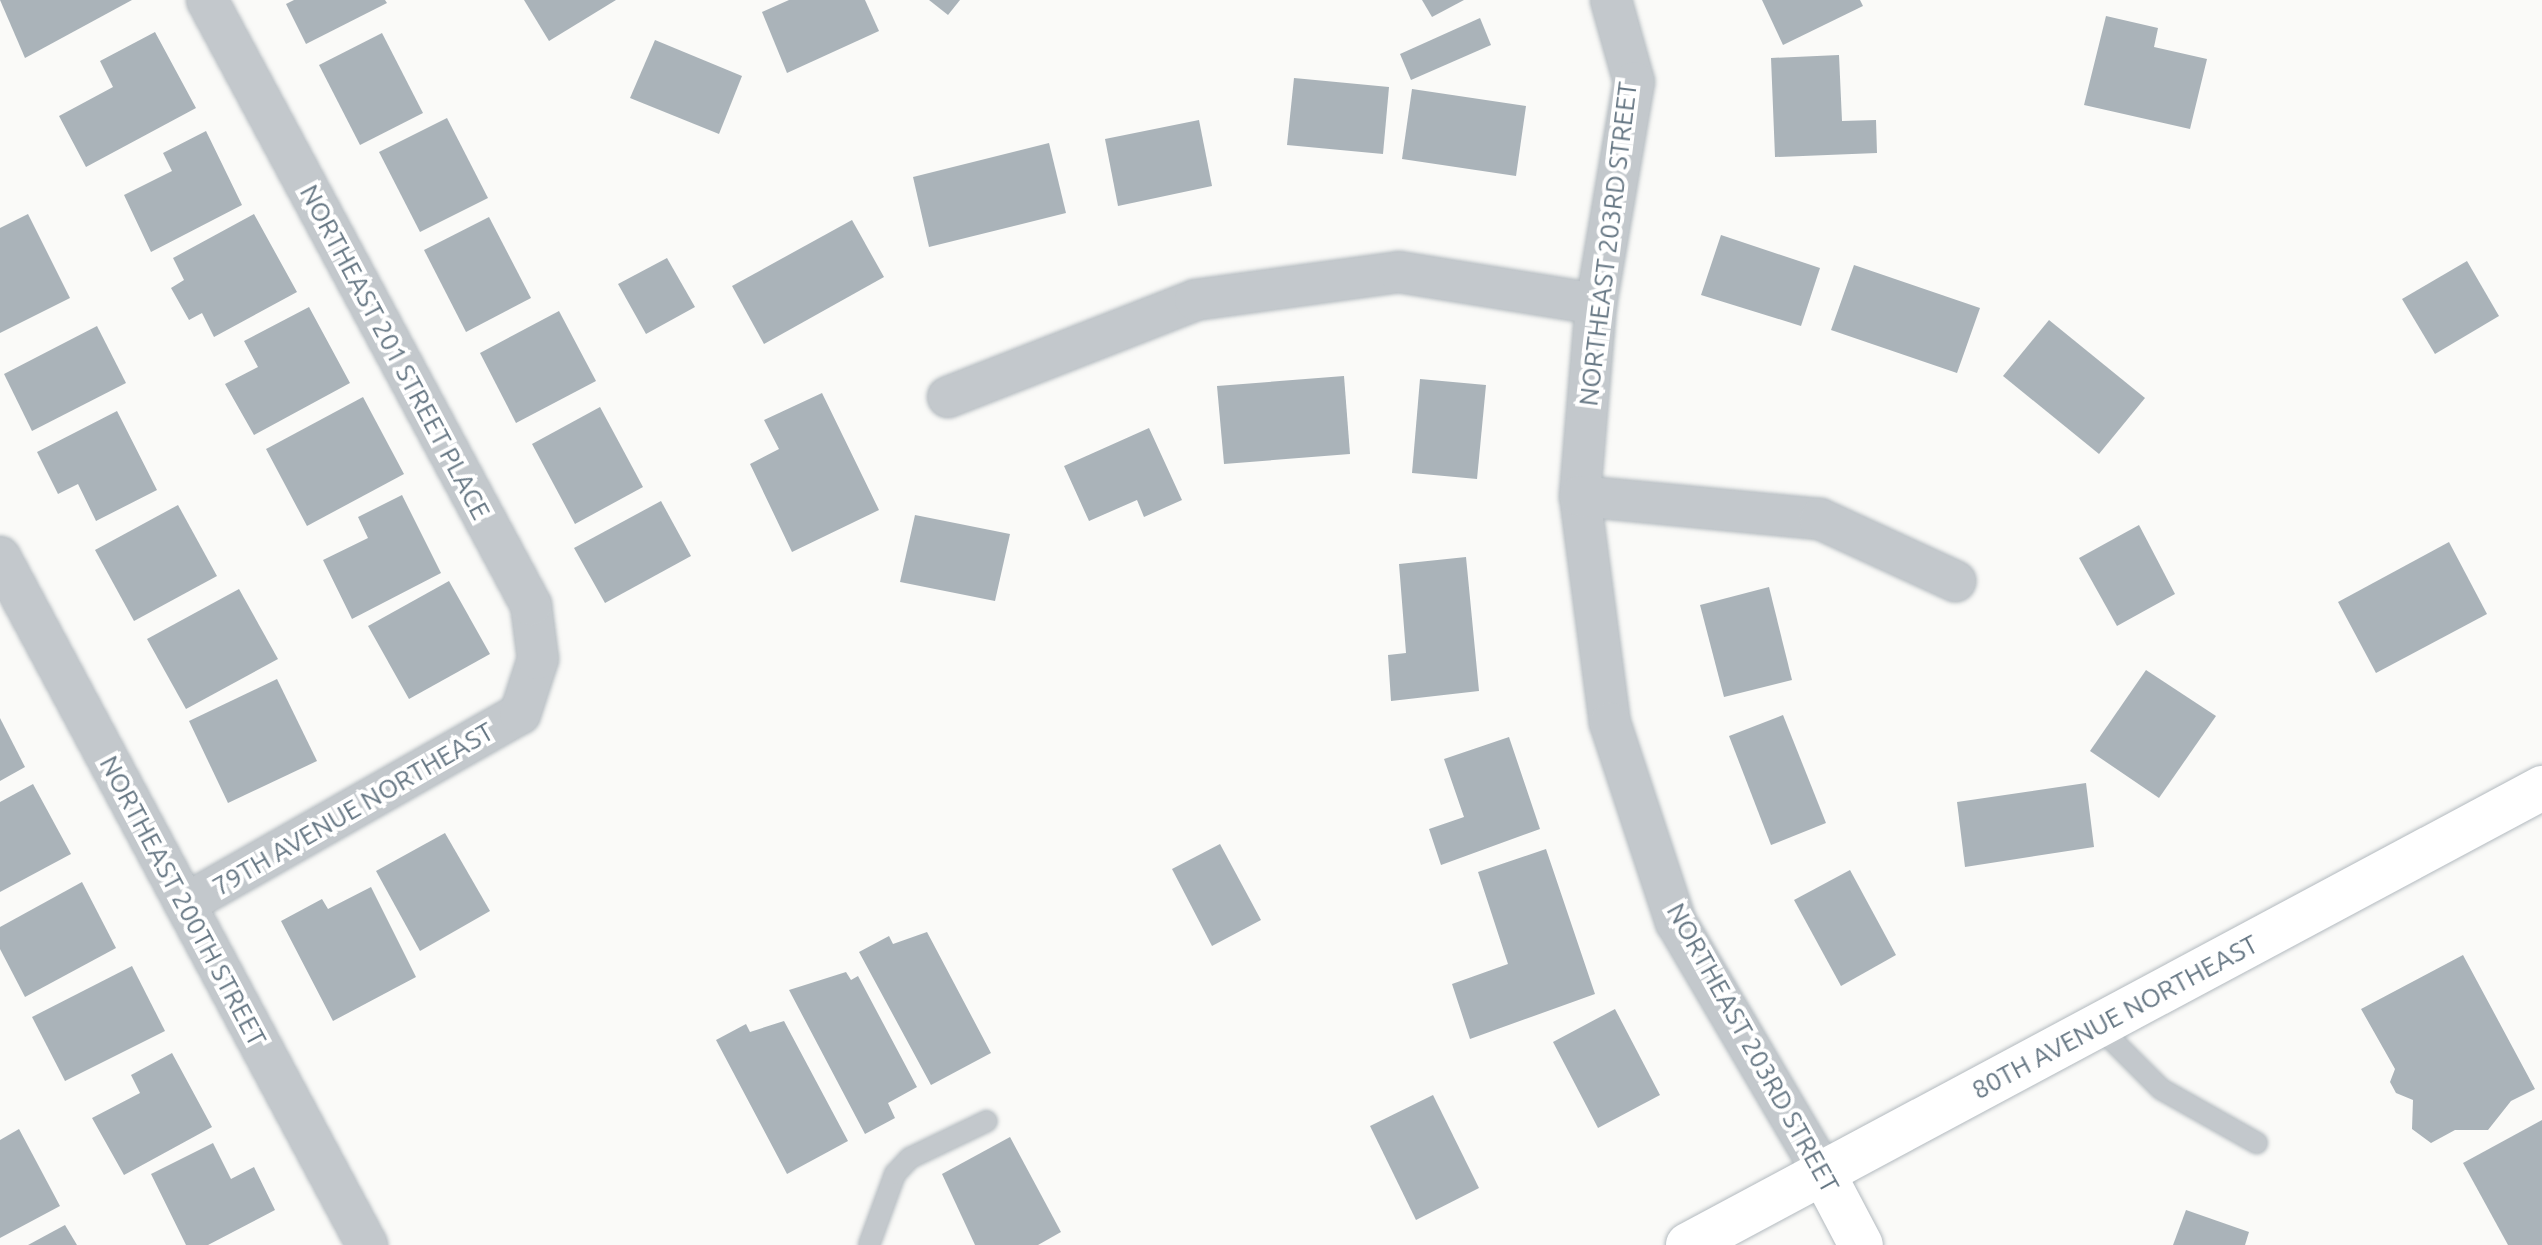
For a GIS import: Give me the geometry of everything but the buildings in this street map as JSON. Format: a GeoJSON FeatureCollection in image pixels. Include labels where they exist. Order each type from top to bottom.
{"type":"FeatureCollection","features":[{"type":"Feature","properties":{"kind":"main road","name":"80TH AVENUE NORTHEAST"},"geometry":{"type":"LineString","coordinates":[[1688,1245],[2542,788]]}},
{"type":"Feature","properties":{"kind":"main road","name":"NORTHEAST 203RD STREET"},"geometry":{"type":"LineString","coordinates":[[1823,1173],[1861,1245]]}},
{"type":"Feature","properties":{"kind":"street","name":"NORTHEAST 201 STREET PLACE"},"geometry":{"type":"LineString","coordinates":[[207,0],[531,605],[538,659],[520,714]]}},
{"type":"Feature","properties":{"kind":"street","name":"NORTHEAST 203RD STREET"},"geometry":{"type":"LineString","coordinates":[[1611,0],[1634,82],[1596,304],[1580,496],[1610,723],[1676,922],[1823,1173]]}},
{"type":"Feature","properties":{"kind":"street"},"geometry":{"type":"LineString","coordinates":[[948,397],[1195,300],[1399,272],[1596,304]]}},
{"type":"Feature","properties":{"kind":"street"},"geometry":{"type":"LineString","coordinates":[[1580,496],[1820,519],[1955,581]]}},
{"type":"Feature","properties":{"kind":"street","name":"NORTHEAST 200TH STREET"},"geometry":{"type":"LineString","coordinates":[[0,557],[367,1245]]}},
{"type":"Feature","properties":{"kind":"street","name":"79TH AVENUE NORTHEAST"},"geometry":{"type":"LineString","coordinates":[[185,904],[520,714]]}},
{"type":"Feature","properties":{"kind":"lane"},"geometry":{"type":"LineString","coordinates":[[2098,1026],[2161,1089],[2257,1143]]}},
{"type":"Feature","properties":{"kind":"lane"},"geometry":{"type":"LineString","coordinates":[[869,1245],[895,1174],[910,1158],[987,1121]]}}]}
